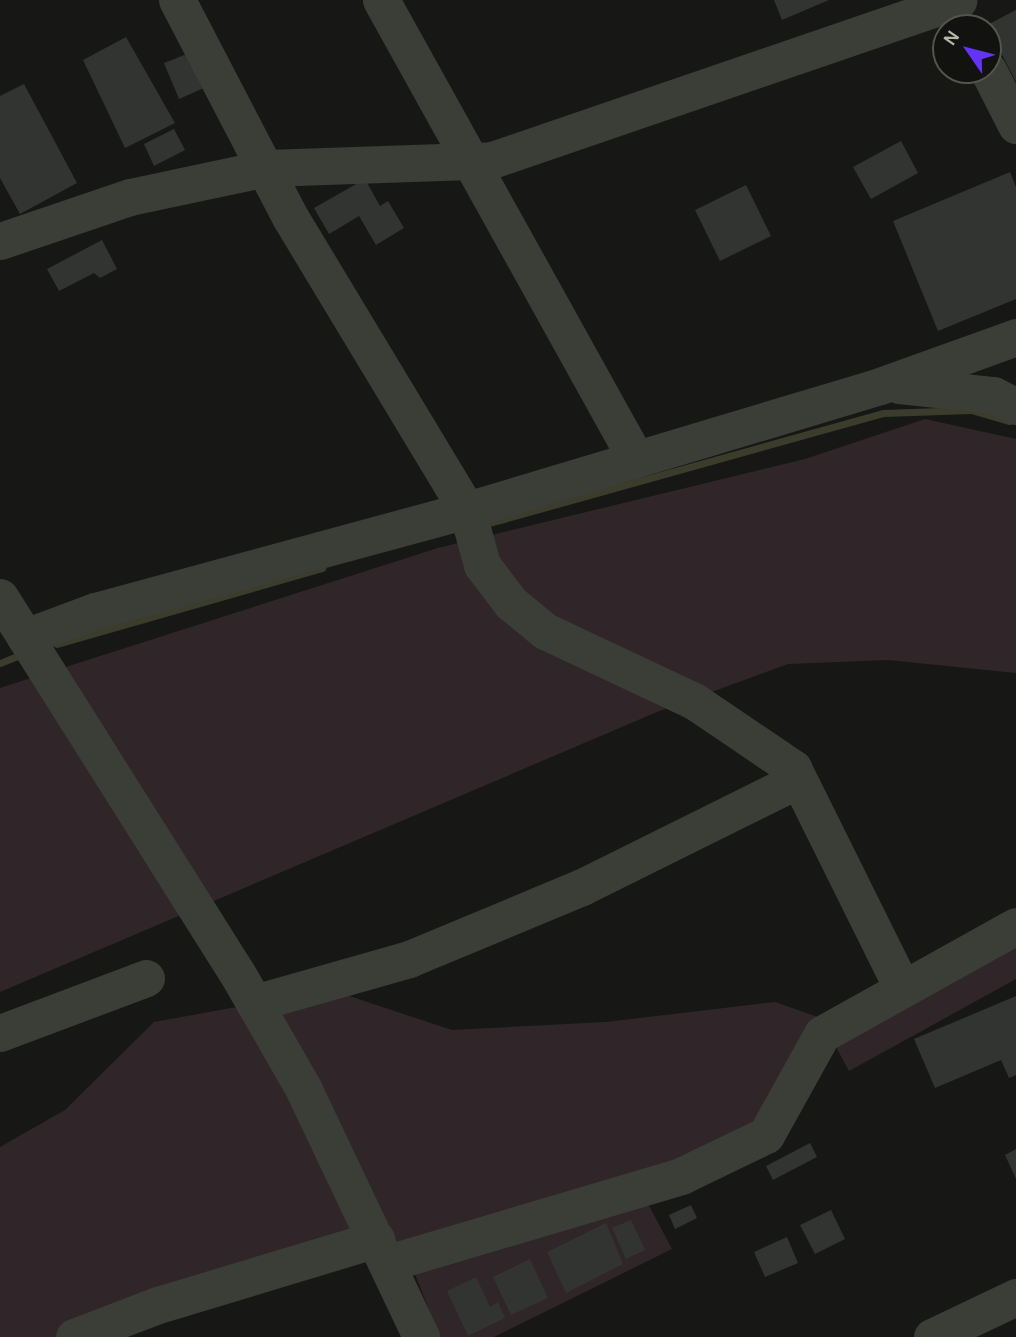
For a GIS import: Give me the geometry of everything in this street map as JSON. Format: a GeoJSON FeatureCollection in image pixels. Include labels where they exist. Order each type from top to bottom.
{"type":"FeatureCollection","features":[{"type":"Feature","properties":{"kind":"street"},"geometry":{"type":"LineString","coordinates":[[177,0],[267,168],[290,217],[472,526],[482,565],[511,603],[545,631],[694,701],[793,768],[901,986]]}},
{"type":"Feature","properties":{"kind":"street"},"geometry":{"type":"LineString","coordinates":[[381,0],[468,161],[636,459]]}},
{"type":"Feature","properties":{"kind":"street"},"geometry":{"type":"LineString","coordinates":[[0,241],[130,197],[267,168],[492,160],[957,7]]}},
{"type":"Feature","properties":{"kind":"street"},"geometry":{"type":"LineString","coordinates":[[995,84],[1016,125]]}},
{"type":"Feature","properties":{"kind":"street"},"geometry":{"type":"LineString","coordinates":[[32,647],[95,611],[472,526],[636,459],[880,386],[1016,337]]}},
{"type":"Feature","properties":{"kind":"street"},"geometry":{"type":"LineString","coordinates":[[880,386],[932,385],[993,395],[1016,406]]}},
{"type":"Feature","properties":{"kind":"street"},"geometry":{"type":"LineString","coordinates":[[0,597],[254,1003],[303,1088],[421,1337]]}},
{"type":"Feature","properties":{"kind":"street"},"geometry":{"type":"LineString","coordinates":[[254,1003],[421,954],[582,887],[798,780]]}},
{"type":"Feature","properties":{"kind":"street"},"geometry":{"type":"LineString","coordinates":[[74,1337],[158,1305],[681,1176],[766,1135],[822,1034],[901,986],[1016,926]]}},
{"type":"Feature","properties":{"kind":"street"},"geometry":{"type":"LineString","coordinates":[[0,1033],[146,978]]}},
{"type":"Feature","properties":{"kind":"street"},"geometry":{"type":"LineString","coordinates":[[932,1337],[1016,1297]]}},
{"type":"Feature","properties":{"kind":"shaded area"},"geometry":{"type":"Polygon","coordinates":[[[925,419],[1016,439],[1016,673],[888,660],[788,664],[657,712],[0,992],[0,688],[438,548],[805,459],[925,419]]]}},
{"type":"Feature","properties":{"kind":"shaded area"},"geometry":{"type":"Polygon","coordinates":[[[1016,931],[1016,979],[849,1071],[829,1034],[1016,931]]]}},
{"type":"Feature","properties":{"kind":"shaded area"},"geometry":{"type":"Polygon","coordinates":[[[331,990],[452,1030],[606,1022],[775,1002],[829,1021],[745,1145],[103,1337],[0,1337],[0,1147],[65,1110],[154,1022],[331,990]]]}},
{"type":"Feature","properties":{"kind":"shaded area"},"geometry":{"type":"Polygon","coordinates":[[[646,1200],[672,1249],[494,1337],[440,1337],[413,1269],[646,1200]]]}},
{"type":"Feature","properties":{"kind":"building"},"geometry":{"type":"Polygon","coordinates":[[[774,0],[829,0],[782,20],[774,0]]]}},
{"type":"Feature","properties":{"kind":"building"},"geometry":{"type":"Polygon","coordinates":[[[1016,10],[1016,82],[1002,54],[1002,17],[1016,10]]]}},
{"type":"Feature","properties":{"kind":"building"},"geometry":{"type":"Polygon","coordinates":[[[126,37],[175,123],[125,148],[83,60],[126,37]]]}},
{"type":"Feature","properties":{"kind":"building"},"geometry":{"type":"Polygon","coordinates":[[[192,52],[206,87],[179,99],[164,63],[192,52]]]}},
{"type":"Feature","properties":{"kind":"building"},"geometry":{"type":"Polygon","coordinates":[[[24,84],[77,183],[20,214],[0,178],[0,96],[24,84]]]}},
{"type":"Feature","properties":{"kind":"building"},"geometry":{"type":"Polygon","coordinates":[[[174,129],[185,150],[154,166],[144,144],[174,129]]]}},
{"type":"Feature","properties":{"kind":"building"},"geometry":{"type":"Polygon","coordinates":[[[901,141],[918,173],[871,199],[853,167],[901,141]]]}},
{"type":"Feature","properties":{"kind":"building"},"geometry":{"type":"Polygon","coordinates":[[[1010,172],[1016,187],[1016,299],[938,331],[893,221],[1010,172]]]}},
{"type":"Feature","properties":{"kind":"building"},"geometry":{"type":"Polygon","coordinates":[[[365,179],[380,206],[388,201],[404,228],[376,245],[359,216],[329,234],[314,208],[365,179]]]}},
{"type":"Feature","properties":{"kind":"building"},"geometry":{"type":"Polygon","coordinates":[[[746,185],[771,236],[720,261],[695,210],[746,185]]]}},
{"type":"Feature","properties":{"kind":"building"},"geometry":{"type":"Polygon","coordinates":[[[102,240],[117,269],[100,278],[94,273],[59,291],[47,269],[102,240]]]}},
{"type":"Feature","properties":{"kind":"building"},"geometry":{"type":"Polygon","coordinates":[[[1016,996],[1016,1075],[1009,1078],[1001,1060],[935,1088],[914,1039],[1016,996]]]}},
{"type":"Feature","properties":{"kind":"building"},"geometry":{"type":"Polygon","coordinates":[[[810,1143],[817,1157],[773,1180],[766,1166],[810,1143]]]}},
{"type":"Feature","properties":{"kind":"building"},"geometry":{"type":"Polygon","coordinates":[[[1016,1149],[1016,1179],[1005,1155],[1016,1149]]]}},
{"type":"Feature","properties":{"kind":"building"},"geometry":{"type":"Polygon","coordinates":[[[691,1205],[697,1218],[675,1229],[669,1215],[691,1205]]]}},
{"type":"Feature","properties":{"kind":"building"},"geometry":{"type":"Polygon","coordinates":[[[831,1210],[845,1239],[815,1254],[800,1225],[831,1210]]]}},
{"type":"Feature","properties":{"kind":"building"},"geometry":{"type":"Polygon","coordinates":[[[631,1220],[645,1250],[626,1259],[612,1228],[631,1220]]]}},
{"type":"Feature","properties":{"kind":"building"},"geometry":{"type":"Polygon","coordinates":[[[606,1223],[623,1264],[566,1293],[547,1252],[606,1223]]]}},
{"type":"Feature","properties":{"kind":"building"},"geometry":{"type":"Polygon","coordinates":[[[787,1237],[798,1263],[765,1277],[754,1252],[787,1237]]]}},
{"type":"Feature","properties":{"kind":"building"},"geometry":{"type":"Polygon","coordinates":[[[530,1259],[548,1298],[511,1315],[493,1277],[530,1259]]]}},
{"type":"Feature","properties":{"kind":"building"},"geometry":{"type":"Polygon","coordinates":[[[476,1277],[490,1307],[498,1302],[505,1318],[468,1336],[447,1291],[476,1277]]]}},
{"type":"Feature","properties":{"kind":"waterway"},"geometry":{"type":"LineString","coordinates":[[482,525],[883,413],[971,410],[1009,421]]}},
{"type":"Feature","properties":{"kind":"waterway"},"geometry":{"type":"LineString","coordinates":[[57,644],[322,568]]}},
{"type":"Feature","properties":{"kind":"waterway"},"geometry":{"type":"LineString","coordinates":[[0,663],[22,654]]}}]}
